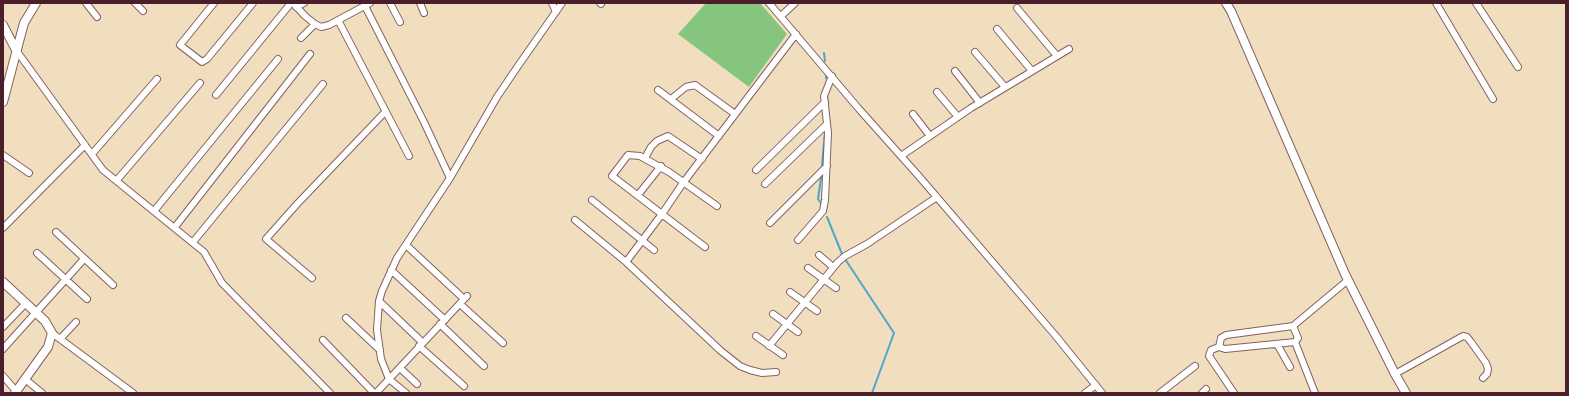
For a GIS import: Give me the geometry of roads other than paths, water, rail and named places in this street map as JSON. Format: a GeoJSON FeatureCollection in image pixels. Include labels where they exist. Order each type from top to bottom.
{"type":"FeatureCollection","features":[{"type":"Feature","properties":{"kind":"street"},"geometry":{"type":"LineString","coordinates":[[3,102],[24,23],[36,3]]}},
{"type":"Feature","properties":{"kind":"street"},"geometry":{"type":"LineString","coordinates":[[86,3],[97,17]]}},
{"type":"Feature","properties":{"kind":"street"},"geometry":{"type":"LineString","coordinates":[[136,3],[143,11]]}},
{"type":"Feature","properties":{"kind":"street"},"geometry":{"type":"LineString","coordinates":[[214,3],[180,45],[202,62],[207,59],[253,3]]}},
{"type":"Feature","properties":{"kind":"street"},"geometry":{"type":"LineString","coordinates":[[216,95],[293,4],[304,3]]}},
{"type":"Feature","properties":{"kind":"street"},"geometry":{"type":"LineString","coordinates":[[390,3],[400,22]]}},
{"type":"Feature","properties":{"kind":"street"},"geometry":{"type":"LineString","coordinates":[[420,3],[424,13]]}},
{"type":"Feature","properties":{"kind":"street"},"geometry":{"type":"LineString","coordinates":[[552,3],[556,12]]}},
{"type":"Feature","properties":{"kind":"street"},"geometry":{"type":"LineString","coordinates":[[406,393],[389,379],[381,359],[378,330],[379,301],[382,290],[391,270],[450,178],[501,91],[562,3]]}},
{"type":"Feature","properties":{"kind":"street"},"geometry":{"type":"LineString","coordinates":[[769,3],[859,109],[937,197],[1102,393]]}},
{"type":"Feature","properties":{"kind":"street"},"geometry":{"type":"LineString","coordinates":[[781,16],[795,3]]}},
{"type":"Feature","properties":{"kind":"street"},"geometry":{"type":"LineString","coordinates":[[1226,3],[1234,17],[1348,280],[1406,393]]}},
{"type":"Feature","properties":{"kind":"street"},"geometry":{"type":"LineString","coordinates":[[1436,3],[1493,98]]}},
{"type":"Feature","properties":{"kind":"street"},"geometry":{"type":"LineString","coordinates":[[1476,3],[1518,67]]}},
{"type":"Feature","properties":{"kind":"street"},"geometry":{"type":"LineString","coordinates":[[293,4],[315,24],[321,27],[368,4],[450,178]]}},
{"type":"Feature","properties":{"kind":"street"},"geometry":{"type":"LineString","coordinates":[[1017,8],[1057,56]]}},
{"type":"Feature","properties":{"kind":"street"},"geometry":{"type":"LineString","coordinates":[[338,20],[409,156]]}},
{"type":"Feature","properties":{"kind":"street"},"geometry":{"type":"LineString","coordinates":[[301,38],[315,24]]}},
{"type":"Feature","properties":{"kind":"street"},"geometry":{"type":"LineString","coordinates":[[3,25],[6,36],[103,170],[204,252],[222,283],[330,393]]}},
{"type":"Feature","properties":{"kind":"street"},"geometry":{"type":"LineString","coordinates":[[996,29],[1032,71]]}},
{"type":"Feature","properties":{"kind":"street"},"geometry":{"type":"LineString","coordinates":[[626,262],[643,241],[683,183],[796,34]]}},
{"type":"Feature","properties":{"kind":"street"},"geometry":{"type":"LineString","coordinates":[[901,156],[1005,87],[1070,49]]}},
{"type":"Feature","properties":{"kind":"street"},"geometry":{"type":"LineString","coordinates":[[975,52],[1005,87]]}},
{"type":"Feature","properties":{"kind":"street"},"geometry":{"type":"LineString","coordinates":[[175,228],[310,54]]}},
{"type":"Feature","properties":{"kind":"street"},"geometry":{"type":"LineString","coordinates":[[154,211],[278,59]]}},
{"type":"Feature","properties":{"kind":"street"},"geometry":{"type":"LineString","coordinates":[[955,71],[980,103]]}},
{"type":"Feature","properties":{"kind":"street"},"geometry":{"type":"LineString","coordinates":[[798,240],[824,211],[827,166],[825,91],[832,76]]}},
{"type":"Feature","properties":{"kind":"street"},"geometry":{"type":"LineString","coordinates":[[92,154],[157,79]]}},
{"type":"Feature","properties":{"kind":"street"},"geometry":{"type":"LineString","coordinates":[[117,180],[200,83]]}},
{"type":"Feature","properties":{"kind":"street"},"geometry":{"type":"LineString","coordinates":[[193,242],[323,84]]}},
{"type":"Feature","properties":{"kind":"street"},"geometry":{"type":"LineString","coordinates":[[671,100],[686,87],[695,85],[735,114]]}},
{"type":"Feature","properties":{"kind":"street"},"geometry":{"type":"LineString","coordinates":[[658,90],[719,136]]}},
{"type":"Feature","properties":{"kind":"street"},"geometry":{"type":"LineString","coordinates":[[937,92],[958,117]]}},
{"type":"Feature","properties":{"kind":"street"},"geometry":{"type":"LineString","coordinates":[[756,170],[825,104]]}},
{"type":"Feature","properties":{"kind":"street"},"geometry":{"type":"LineString","coordinates":[[312,278],[266,239],[298,203],[385,112]]}},
{"type":"Feature","properties":{"kind":"street"},"geometry":{"type":"LineString","coordinates":[[913,114],[930,136]]}},
{"type":"Feature","properties":{"kind":"street"},"geometry":{"type":"LineString","coordinates":[[765,184],[826,125]]}},
{"type":"Feature","properties":{"kind":"street"},"geometry":{"type":"LineString","coordinates":[[645,158],[651,147],[657,141],[668,136],[702,159]]}},
{"type":"Feature","properties":{"kind":"street"},"geometry":{"type":"LineString","coordinates":[[3,228],[85,145]]}},
{"type":"Feature","properties":{"kind":"street"},"geometry":{"type":"LineString","coordinates":[[3,155],[29,173]]}},
{"type":"Feature","properties":{"kind":"street"},"geometry":{"type":"LineString","coordinates":[[705,246],[612,176],[628,155],[638,155],[661,166],[717,206]]}},
{"type":"Feature","properties":{"kind":"street"},"geometry":{"type":"LineString","coordinates":[[638,195],[661,166]]}},
{"type":"Feature","properties":{"kind":"street"},"geometry":{"type":"LineString","coordinates":[[770,224],[827,166]]}},
{"type":"Feature","properties":{"kind":"street"},"geometry":{"type":"LineString","coordinates":[[769,346],[822,280],[845,256],[867,244],[937,197]]}},
{"type":"Feature","properties":{"kind":"street"},"geometry":{"type":"LineString","coordinates":[[592,200],[654,250]]}},
{"type":"Feature","properties":{"kind":"street"},"geometry":{"type":"LineString","coordinates":[[575,220],[626,262],[721,351],[740,366],[762,373],[776,372]]}},
{"type":"Feature","properties":{"kind":"street"},"geometry":{"type":"LineString","coordinates":[[56,232],[113,285]]}},
{"type":"Feature","properties":{"kind":"street"},"geometry":{"type":"LineString","coordinates":[[406,245],[464,300],[502,343]]}},
{"type":"Feature","properties":{"kind":"street"},"geometry":{"type":"LineString","coordinates":[[37,253],[87,299]]}},
{"type":"Feature","properties":{"kind":"street"},"geometry":{"type":"LineString","coordinates":[[818,255],[833,267]]}},
{"type":"Feature","properties":{"kind":"street"},"geometry":{"type":"LineString","coordinates":[[3,349],[84,259]]}},
{"type":"Feature","properties":{"kind":"street"},"geometry":{"type":"LineString","coordinates":[[808,268],[822,280],[836,288]]}},
{"type":"Feature","properties":{"kind":"street"},"geometry":{"type":"LineString","coordinates":[[391,270],[484,366]]}},
{"type":"Feature","properties":{"kind":"street"},"geometry":{"type":"LineString","coordinates":[[1234,393],[1209,356],[1211,350],[1219,346],[1221,338],[1226,335],[1294,326],[1348,280]]}},
{"type":"Feature","properties":{"kind":"street"},"geometry":{"type":"LineString","coordinates":[[3,282],[36,312],[45,321],[52,332],[60,339],[133,393]]}},
{"type":"Feature","properties":{"kind":"street"},"geometry":{"type":"LineString","coordinates":[[790,292],[817,311]]}},
{"type":"Feature","properties":{"kind":"street"},"geometry":{"type":"LineString","coordinates":[[323,340],[375,393],[464,300]]}},
{"type":"Feature","properties":{"kind":"street"},"geometry":{"type":"LineString","coordinates":[[379,301],[464,386]]}},
{"type":"Feature","properties":{"kind":"street"},"geometry":{"type":"LineString","coordinates":[[3,327],[26,303]]}},
{"type":"Feature","properties":{"kind":"street"},"geometry":{"type":"LineString","coordinates":[[773,314],[798,332]]}},
{"type":"Feature","properties":{"kind":"street"},"geometry":{"type":"LineString","coordinates":[[346,318],[380,350]]}},
{"type":"Feature","properties":{"kind":"street"},"geometry":{"type":"LineString","coordinates":[[60,339],[76,322]]}},
{"type":"Feature","properties":{"kind":"street"},"geometry":{"type":"LineString","coordinates":[[1294,326],[1298,338],[1295,342]]}},
{"type":"Feature","properties":{"kind":"street"},"geometry":{"type":"LineString","coordinates":[[3,376],[16,392],[48,347],[52,332]]}},
{"type":"Feature","properties":{"kind":"street"},"geometry":{"type":"LineString","coordinates":[[756,336],[782,355]]}},
{"type":"Feature","properties":{"kind":"street"},"geometry":{"type":"LineString","coordinates":[[1395,374],[1463,336],[1467,337],[1486,363],[1488,368],[1487,374],[1483,378]]}},
{"type":"Feature","properties":{"kind":"street"},"geometry":{"type":"LineString","coordinates":[[1219,346],[1225,349],[1295,342]]}},
{"type":"Feature","properties":{"kind":"street"},"geometry":{"type":"LineString","coordinates":[[1295,342],[1316,393]]}},
{"type":"Feature","properties":{"kind":"street"},"geometry":{"type":"LineString","coordinates":[[1277,344],[1290,367]]}},
{"type":"Feature","properties":{"kind":"street"},"geometry":{"type":"LineString","coordinates":[[1160,393],[1195,366]]}},
{"type":"Feature","properties":{"kind":"street"},"geometry":{"type":"LineString","coordinates":[[400,368],[417,384]]}},
{"type":"Feature","properties":{"kind":"street"},"geometry":{"type":"LineString","coordinates":[[25,379],[42,393]]}},
{"type":"Feature","properties":{"kind":"street"},"geometry":{"type":"LineString","coordinates":[[1085,393],[1096,385]]}},
{"type":"Feature","properties":{"kind":"waterway"},"geometry":{"type":"LineString","coordinates":[[824,53],[825,61]]}},
{"type":"Feature","properties":{"kind":"waterway"},"geometry":{"type":"LineString","coordinates":[[827,94],[828,106]]}},
{"type":"Feature","properties":{"kind":"waterway"},"geometry":{"type":"LineString","coordinates":[[822,165],[825,132]]}},
{"type":"Feature","properties":{"kind":"waterway"},"geometry":{"type":"LineString","coordinates":[[821,178],[818,199],[821,203]]}},
{"type":"Feature","properties":{"kind":"waterway"},"geometry":{"type":"LineString","coordinates":[[827,217],[842,254]]}},
{"type":"Feature","properties":{"kind":"waterway"},"geometry":{"type":"LineString","coordinates":[[845,259],[894,333],[872,393]]}}]}
